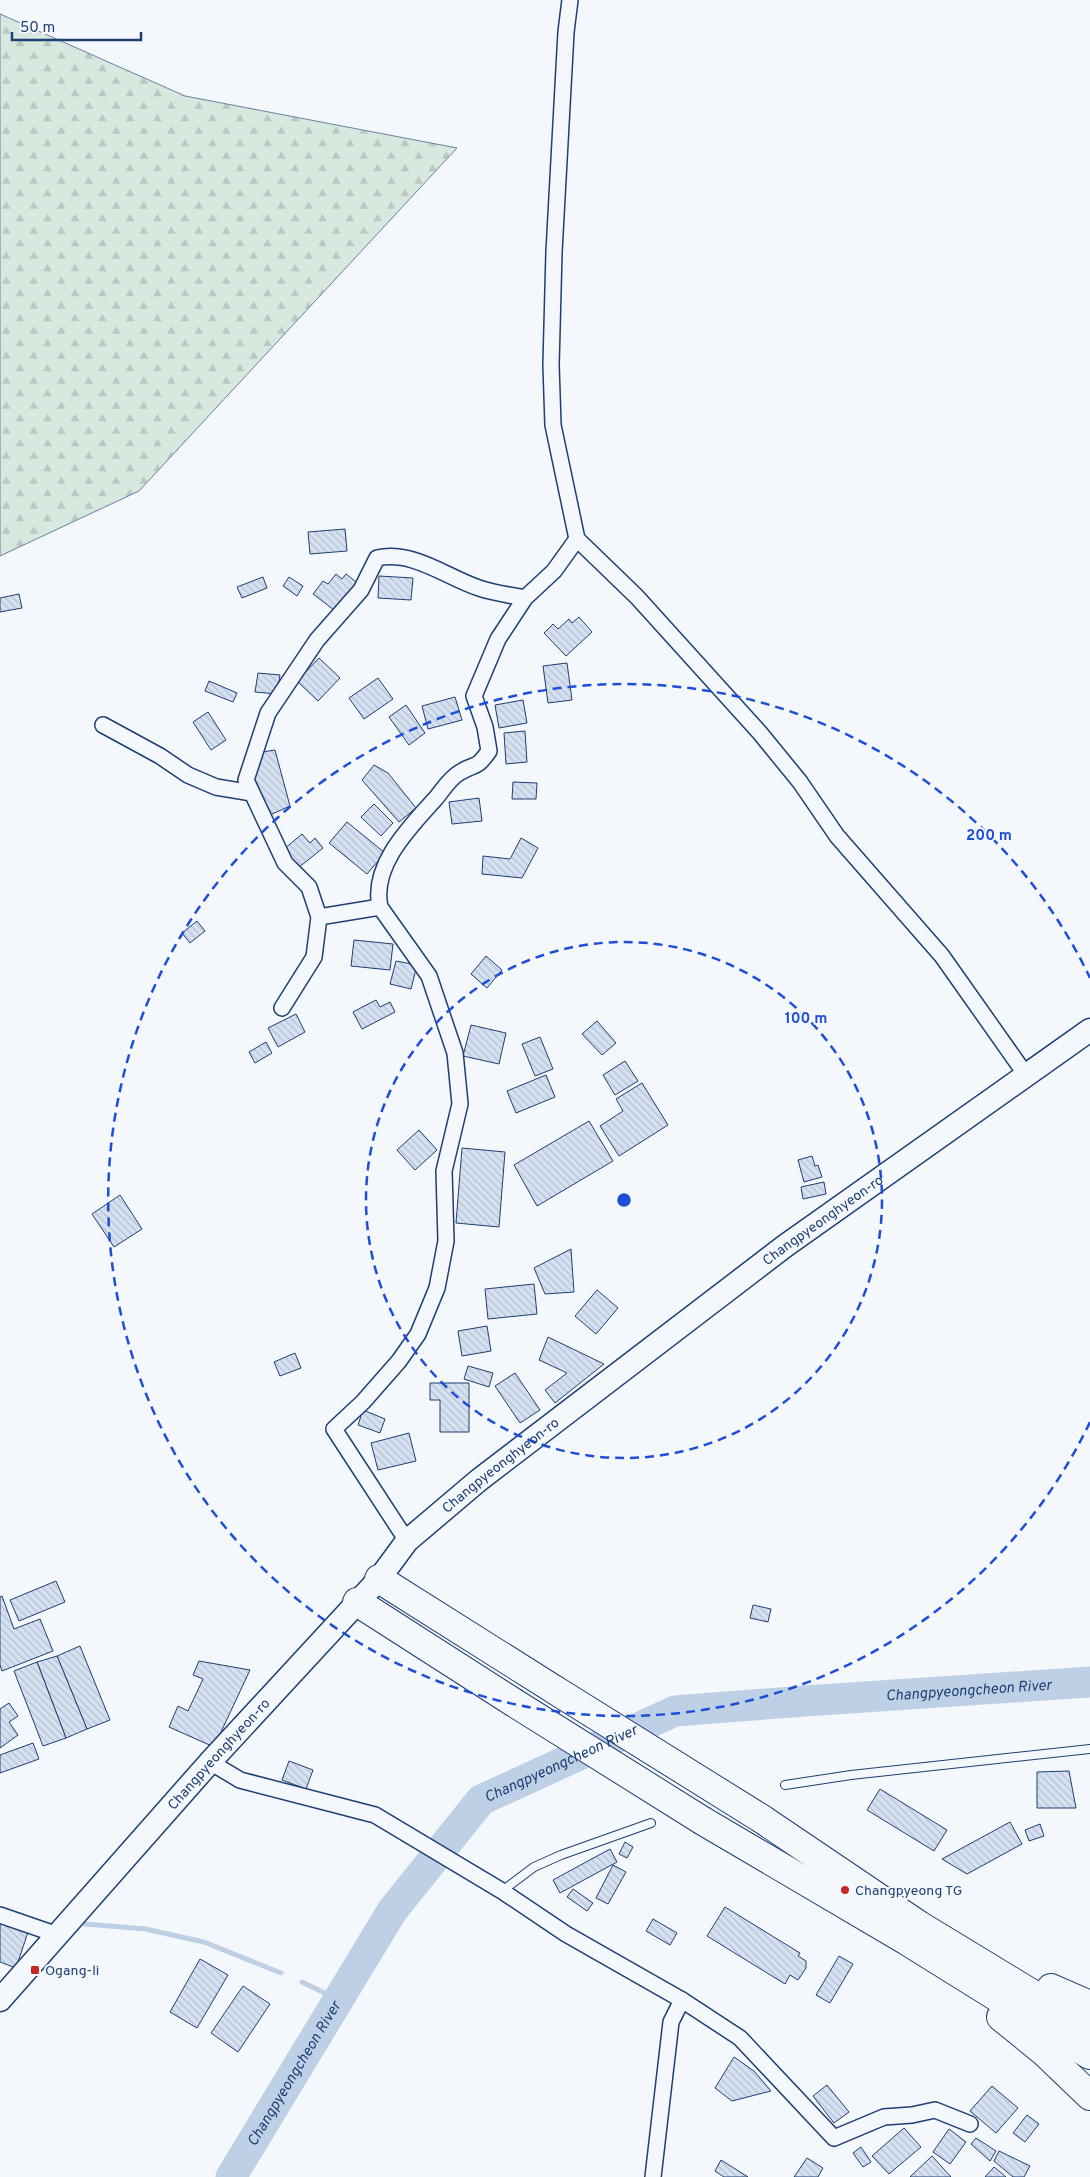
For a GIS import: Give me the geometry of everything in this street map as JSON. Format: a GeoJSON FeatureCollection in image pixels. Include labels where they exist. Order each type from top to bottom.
{"type":"FeatureCollection","features":[{"type":"Feature","properties":{"kind":"highway"},"geometry":{"type":"LineString","coordinates":[[379,1579],[762,1819],[913,1933],[1090,2055]]}},
{"type":"Feature","properties":{"kind":"highway"},"geometry":{"type":"LineString","coordinates":[[357,1602],[702,1821],[1090,2029]]}},
{"type":"Feature","properties":{"kind":"highway"},"geometry":{"type":"LineString","coordinates":[[913,1933],[1090,2005]]}},
{"type":"Feature","properties":{"kind":"highway"},"geometry":{"type":"LineString","coordinates":[[913,1933],[1090,2096]]}},
{"type":"Feature","properties":{"kind":"main road","name":"Changpyeonghyeon-ro"},"geometry":{"type":"LineString","coordinates":[[0,2000],[210,1762],[379,1579],[407,1541],[479,1480],[785,1246],[1090,1030]]}},
{"type":"Feature","properties":{"kind":"street"},"geometry":{"type":"LineString","coordinates":[[570,0],[566,32],[554,242],[551,365],[553,425],[577,539],[637,597],[760,733],[800,782],[837,836],[942,956],[1026,1075]]}},
{"type":"Feature","properties":{"kind":"street"},"geometry":{"type":"LineString","coordinates":[[407,1541],[334,1429],[363,1402],[399,1361],[418,1334],[437,1288],[446,1241],[444,1171],[460,1104],[455,1053],[429,976],[380,907],[377,894],[388,859],[405,833],[458,773],[480,765],[489,751],[485,727],[474,696],[498,639],[525,598],[554,571],[577,539]]}},
{"type":"Feature","properties":{"kind":"street"},"geometry":{"type":"LineString","coordinates":[[282,1008],[314,957],[319,917],[309,887],[285,863],[246,780],[268,713],[317,640],[361,590],[377,558],[390,555],[429,565],[480,589],[525,598]]}},
{"type":"Feature","properties":{"kind":"street"},"geometry":{"type":"LineString","coordinates":[[103,725],[160,756],[188,775],[216,787],[252,793]]}},
{"type":"Feature","properties":{"kind":"street"},"geometry":{"type":"LineString","coordinates":[[319,917],[380,907]]}},
{"type":"Feature","properties":{"kind":"street"},"geometry":{"type":"LineString","coordinates":[[210,1762],[240,1780],[375,1815],[502,1892],[566,1934],[682,2000],[740,2038],[834,2138],[884,2117],[912,2115],[935,2110],[970,2124]]}},
{"type":"Feature","properties":{"kind":"street"},"geometry":{"type":"LineString","coordinates":[[0,1914],[58,1935]]}},
{"type":"Feature","properties":{"kind":"street"},"geometry":{"type":"LineString","coordinates":[[653,2177],[671,2022],[682,2000]]}},
{"type":"Feature","properties":{"kind":"lane"},"geometry":{"type":"LineString","coordinates":[[785,1785],[851,1775],[1090,1749]]}},
{"type":"Feature","properties":{"kind":"lane"},"geometry":{"type":"LineString","coordinates":[[502,1892],[534,1867],[651,1823]]}},
{"type":"Feature","properties":{"kind":"green space"},"geometry":{"type":"Polygon","coordinates":[[[0,14],[185,96],[457,148],[139,491],[0,556],[0,14]]]}},
{"type":"Feature","properties":{"kind":"building"},"geometry":{"type":"Polygon","coordinates":[[[345,529],[347,551],[310,554],[308,532],[345,529]]]}},
{"type":"Feature","properties":{"kind":"building"},"geometry":{"type":"Polygon","coordinates":[[[336,574],[342,579],[346,574],[360,585],[338,613],[313,594],[323,581],[328,584],[336,574]]]}},
{"type":"Feature","properties":{"kind":"building"},"geometry":{"type":"Polygon","coordinates":[[[379,576],[413,578],[411,600],[378,598],[379,576]]]}},
{"type":"Feature","properties":{"kind":"building"},"geometry":{"type":"Polygon","coordinates":[[[263,577],[267,588],[242,598],[237,587],[263,577]]]}},
{"type":"Feature","properties":{"kind":"building"},"geometry":{"type":"Polygon","coordinates":[[[289,577],[303,586],[297,596],[283,586],[289,577]]]}},
{"type":"Feature","properties":{"kind":"building"},"geometry":{"type":"Polygon","coordinates":[[[19,594],[22,608],[0,612],[0,598],[19,594]]]}},
{"type":"Feature","properties":{"kind":"building"},"geometry":{"type":"Polygon","coordinates":[[[579,617],[592,632],[566,656],[544,633],[553,624],[558,629],[569,619],[572,623],[579,617]]]}},
{"type":"Feature","properties":{"kind":"building"},"geometry":{"type":"Polygon","coordinates":[[[319,658],[340,678],[318,701],[297,681],[319,658]]]}},
{"type":"Feature","properties":{"kind":"building"},"geometry":{"type":"Polygon","coordinates":[[[567,663],[572,700],[548,703],[543,666],[567,663]]]}},
{"type":"Feature","properties":{"kind":"building"},"geometry":{"type":"Polygon","coordinates":[[[258,673],[280,675],[277,694],[255,692],[258,673]]]}},
{"type":"Feature","properties":{"kind":"building"},"geometry":{"type":"Polygon","coordinates":[[[378,678],[393,699],[364,719],[349,698],[378,678]]]}},
{"type":"Feature","properties":{"kind":"building"},"geometry":{"type":"Polygon","coordinates":[[[209,681],[237,693],[233,702],[205,691],[209,681]]]}},
{"type":"Feature","properties":{"kind":"building"},"geometry":{"type":"Polygon","coordinates":[[[455,697],[462,720],[428,729],[422,706],[455,697]]]}},
{"type":"Feature","properties":{"kind":"building"},"geometry":{"type":"Polygon","coordinates":[[[523,700],[527,723],[499,728],[495,705],[523,700]]]}},
{"type":"Feature","properties":{"kind":"building"},"geometry":{"type":"Polygon","coordinates":[[[406,705],[425,733],[409,745],[389,717],[406,705]]]}},
{"type":"Feature","properties":{"kind":"building"},"geometry":{"type":"Polygon","coordinates":[[[208,712],[226,740],[211,750],[193,722],[208,712]]]}},
{"type":"Feature","properties":{"kind":"building"},"geometry":{"type":"Polygon","coordinates":[[[525,731],[527,762],[506,764],[504,733],[525,731]]]}},
{"type":"Feature","properties":{"kind":"building"},"geometry":{"type":"Polygon","coordinates":[[[275,750],[290,806],[270,815],[253,780],[262,752],[275,750]]]}},
{"type":"Feature","properties":{"kind":"building"},"geometry":{"type":"Polygon","coordinates":[[[374,765],[388,773],[416,808],[399,822],[362,780],[374,765]]]}},
{"type":"Feature","properties":{"kind":"building"},"geometry":{"type":"Polygon","coordinates":[[[513,782],[537,783],[536,799],[512,799],[513,782]]]}},
{"type":"Feature","properties":{"kind":"building"},"geometry":{"type":"Polygon","coordinates":[[[479,798],[482,821],[452,824],[449,802],[479,798]]]}},
{"type":"Feature","properties":{"kind":"building"},"geometry":{"type":"Polygon","coordinates":[[[374,804],[393,823],[381,836],[361,817],[374,804]]]}},
{"type":"Feature","properties":{"kind":"building"},"geometry":{"type":"Polygon","coordinates":[[[347,822],[385,853],[367,874],[329,843],[347,822]]]}},
{"type":"Feature","properties":{"kind":"building"},"geometry":{"type":"Polygon","coordinates":[[[302,834],[310,843],[315,838],[323,848],[298,868],[283,850],[302,834]]]}},
{"type":"Feature","properties":{"kind":"building"},"geometry":{"type":"Polygon","coordinates":[[[521,838],[538,848],[522,878],[482,874],[483,856],[510,859],[521,838]]]}},
{"type":"Feature","properties":{"kind":"building"},"geometry":{"type":"Polygon","coordinates":[[[197,921],[205,931],[190,943],[182,933],[197,921]]]}},
{"type":"Feature","properties":{"kind":"building"},"geometry":{"type":"Polygon","coordinates":[[[354,940],[393,944],[390,970],[351,966],[354,940]]]}},
{"type":"Feature","properties":{"kind":"building"},"geometry":{"type":"Polygon","coordinates":[[[486,956],[502,970],[487,988],[471,974],[486,956]]]}},
{"type":"Feature","properties":{"kind":"building"},"geometry":{"type":"Polygon","coordinates":[[[396,961],[417,965],[411,989],[390,984],[396,961]]]}},
{"type":"Feature","properties":{"kind":"building"},"geometry":{"type":"Polygon","coordinates":[[[376,1000],[380,1007],[390,1002],[395,1012],[362,1029],[353,1012],[376,1000]]]}},
{"type":"Feature","properties":{"kind":"building"},"geometry":{"type":"Polygon","coordinates":[[[296,1014],[305,1032],[278,1047],[268,1028],[296,1014]]]}},
{"type":"Feature","properties":{"kind":"building"},"geometry":{"type":"Polygon","coordinates":[[[597,1021],[616,1043],[602,1055],[582,1034],[597,1021]]]}},
{"type":"Feature","properties":{"kind":"building"},"geometry":{"type":"Polygon","coordinates":[[[471,1025],[506,1033],[499,1064],[463,1056],[471,1025]]]}},
{"type":"Feature","properties":{"kind":"building"},"geometry":{"type":"Polygon","coordinates":[[[540,1037],[553,1069],[535,1076],[522,1044],[540,1037]]]}},
{"type":"Feature","properties":{"kind":"building"},"geometry":{"type":"Polygon","coordinates":[[[266,1042],[272,1053],[255,1063],[249,1052],[266,1042]]]}},
{"type":"Feature","properties":{"kind":"building"},"geometry":{"type":"Polygon","coordinates":[[[625,1061],[638,1081],[615,1095],[603,1075],[625,1061]]]}},
{"type":"Feature","properties":{"kind":"building"},"geometry":{"type":"Polygon","coordinates":[[[546,1075],[555,1097],[516,1113],[507,1091],[546,1075]]]}},
{"type":"Feature","properties":{"kind":"building"},"geometry":{"type":"Polygon","coordinates":[[[642,1083],[668,1125],[619,1156],[600,1126],[623,1111],[616,1099],[642,1083]]]}},
{"type":"Feature","properties":{"kind":"building"},"geometry":{"type":"Polygon","coordinates":[[[589,1121],[613,1161],[537,1206],[514,1165],[589,1121]]]}},
{"type":"Feature","properties":{"kind":"building"},"geometry":{"type":"Polygon","coordinates":[[[419,1130],[437,1150],[415,1170],[397,1150],[419,1130]]]}},
{"type":"Feature","properties":{"kind":"building"},"geometry":{"type":"Polygon","coordinates":[[[462,1148],[505,1152],[499,1227],[456,1223],[462,1148]]]}},
{"type":"Feature","properties":{"kind":"building"},"geometry":{"type":"Polygon","coordinates":[[[812,1156],[815,1166],[818,1165],[822,1177],[804,1182],[798,1160],[812,1156]]]}},
{"type":"Feature","properties":{"kind":"building"},"geometry":{"type":"Polygon","coordinates":[[[824,1182],[826,1194],[803,1199],[801,1187],[824,1182]]]}},
{"type":"Feature","properties":{"kind":"building"},"geometry":{"type":"Polygon","coordinates":[[[120,1195],[142,1229],[114,1247],[92,1214],[120,1195]]]}},
{"type":"Feature","properties":{"kind":"building"},"geometry":{"type":"Polygon","coordinates":[[[571,1249],[574,1292],[545,1294],[534,1268],[571,1249]]]}},
{"type":"Feature","properties":{"kind":"building"},"geometry":{"type":"Polygon","coordinates":[[[534,1284],[537,1314],[488,1319],[485,1289],[534,1284]]]}},
{"type":"Feature","properties":{"kind":"building"},"geometry":{"type":"Polygon","coordinates":[[[597,1290],[618,1308],[596,1334],[575,1316],[597,1290]]]}},
{"type":"Feature","properties":{"kind":"building"},"geometry":{"type":"Polygon","coordinates":[[[487,1326],[491,1351],[462,1356],[458,1331],[487,1326]]]}},
{"type":"Feature","properties":{"kind":"building"},"geometry":{"type":"Polygon","coordinates":[[[548,1337],[604,1364],[555,1403],[545,1390],[567,1373],[539,1360],[548,1337]]]}},
{"type":"Feature","properties":{"kind":"building"},"geometry":{"type":"Polygon","coordinates":[[[295,1353],[301,1368],[280,1376],[274,1362],[295,1353]]]}},
{"type":"Feature","properties":{"kind":"building"},"geometry":{"type":"Polygon","coordinates":[[[468,1366],[493,1373],[489,1387],[464,1379],[468,1366]]]}},
{"type":"Feature","properties":{"kind":"building"},"geometry":{"type":"Polygon","coordinates":[[[515,1373],[540,1410],[520,1423],[495,1386],[515,1373]]]}},
{"type":"Feature","properties":{"kind":"building"},"geometry":{"type":"Polygon","coordinates":[[[430,1383],[469,1383],[469,1432],[440,1432],[440,1400],[430,1400],[430,1383]]]}},
{"type":"Feature","properties":{"kind":"building"},"geometry":{"type":"Polygon","coordinates":[[[363,1410],[385,1419],[380,1433],[358,1425],[363,1410]]]}},
{"type":"Feature","properties":{"kind":"building"},"geometry":{"type":"Polygon","coordinates":[[[409,1433],[416,1461],[378,1470],[371,1443],[409,1433]]]}},
{"type":"Feature","properties":{"kind":"building"},"geometry":{"type":"Polygon","coordinates":[[[56,1581],[65,1602],[19,1621],[10,1600],[56,1581]]]}},
{"type":"Feature","properties":{"kind":"building"},"geometry":{"type":"Polygon","coordinates":[[[2,1596],[14,1629],[40,1619],[53,1651],[2,1671],[0,1665],[0,1597],[2,1596]]]}},
{"type":"Feature","properties":{"kind":"building"},"geometry":{"type":"Polygon","coordinates":[[[753,1605],[771,1609],[768,1622],[750,1618],[753,1605]]]}},
{"type":"Feature","properties":{"kind":"building"},"geometry":{"type":"Polygon","coordinates":[[[80,1646],[110,1720],[87,1729],[57,1656],[80,1646]]]}},
{"type":"Feature","properties":{"kind":"building"},"geometry":{"type":"Polygon","coordinates":[[[57,1656],[87,1729],[66,1738],[37,1662],[57,1656]]]}},
{"type":"Feature","properties":{"kind":"building"},"geometry":{"type":"Polygon","coordinates":[[[199,1661],[250,1670],[214,1747],[169,1727],[178,1706],[188,1711],[203,1679],[193,1675],[199,1661]]]}},
{"type":"Feature","properties":{"kind":"building"},"geometry":{"type":"Polygon","coordinates":[[[37,1662],[66,1738],[43,1746],[14,1671],[37,1662]]]}},
{"type":"Feature","properties":{"kind":"building"},"geometry":{"type":"Polygon","coordinates":[[[9,1703],[18,1716],[9,1722],[18,1735],[0,1748],[0,1709],[9,1703]]]}},
{"type":"Feature","properties":{"kind":"building"},"geometry":{"type":"Polygon","coordinates":[[[33,1743],[39,1759],[0,1773],[0,1755],[33,1743]]]}},
{"type":"Feature","properties":{"kind":"building"},"geometry":{"type":"Polygon","coordinates":[[[289,1761],[313,1770],[306,1789],[282,1780],[289,1761]]]}},
{"type":"Feature","properties":{"kind":"building"},"geometry":{"type":"Polygon","coordinates":[[[1069,1771],[1076,1808],[1037,1808],[1037,1772],[1069,1771]]]}},
{"type":"Feature","properties":{"kind":"building"},"geometry":{"type":"Polygon","coordinates":[[[880,1789],[947,1830],[934,1851],[867,1810],[880,1789]]]}},
{"type":"Feature","properties":{"kind":"building"},"geometry":{"type":"Polygon","coordinates":[[[1010,1822],[1022,1844],[967,1874],[942,1859],[1010,1822]]]}},
{"type":"Feature","properties":{"kind":"building"},"geometry":{"type":"Polygon","coordinates":[[[1040,1824],[1044,1836],[1029,1841],[1025,1830],[1040,1824]]]}},
{"type":"Feature","properties":{"kind":"building"},"geometry":{"type":"Polygon","coordinates":[[[625,1842],[633,1847],[627,1858],[619,1854],[625,1842]]]}},
{"type":"Feature","properties":{"kind":"building"},"geometry":{"type":"Polygon","coordinates":[[[610,1849],[617,1862],[560,1893],[553,1880],[610,1849]]]}},
{"type":"Feature","properties":{"kind":"building"},"geometry":{"type":"Polygon","coordinates":[[[613,1865],[626,1872],[608,1904],[596,1898],[613,1865]]]}},
{"type":"Feature","properties":{"kind":"building"},"geometry":{"type":"Polygon","coordinates":[[[573,1889],[593,1903],[587,1911],[567,1897],[573,1889]]]}},
{"type":"Feature","properties":{"kind":"building"},"geometry":{"type":"Polygon","coordinates":[[[725,1907],[800,1953],[798,1956],[806,1961],[806,1968],[798,1980],[790,1975],[785,1984],[707,1936],[725,1907]]]}},
{"type":"Feature","properties":{"kind":"building"},"geometry":{"type":"Polygon","coordinates":[[[653,1919],[677,1933],[670,1945],[646,1931],[653,1919]]]}},
{"type":"Feature","properties":{"kind":"building"},"geometry":{"type":"Polygon","coordinates":[[[0,1923],[28,1932],[16,1968],[0,1962],[0,1923]]]}},
{"type":"Feature","properties":{"kind":"building"},"geometry":{"type":"Polygon","coordinates":[[[839,1956],[853,1964],[830,2003],[816,1995],[839,1956]]]}},
{"type":"Feature","properties":{"kind":"building"},"geometry":{"type":"Polygon","coordinates":[[[200,1959],[228,1975],[197,2028],[170,2012],[200,1959]]]}},
{"type":"Feature","properties":{"kind":"building"},"geometry":{"type":"Polygon","coordinates":[[[243,1986],[270,2004],[238,2052],[211,2033],[243,1986]]]}},
{"type":"Feature","properties":{"kind":"building"},"geometry":{"type":"Polygon","coordinates":[[[734,2057],[754,2071],[771,2091],[732,2101],[715,2088],[734,2057]]]}},
{"type":"Feature","properties":{"kind":"building"},"geometry":{"type":"Polygon","coordinates":[[[827,2085],[849,2112],[834,2123],[813,2096],[827,2085]]]}},
{"type":"Feature","properties":{"kind":"building"},"geometry":{"type":"Polygon","coordinates":[[[992,2086],[1018,2108],[996,2133],[970,2111],[992,2086]]]}},
{"type":"Feature","properties":{"kind":"building"},"geometry":{"type":"Polygon","coordinates":[[[1027,2115],[1039,2124],[1025,2142],[1013,2133],[1027,2115]]]}},
{"type":"Feature","properties":{"kind":"building"},"geometry":{"type":"Polygon","coordinates":[[[904,2128],[921,2147],[889,2174],[872,2156],[904,2128]]]}},
{"type":"Feature","properties":{"kind":"building"},"geometry":{"type":"Polygon","coordinates":[[[949,2129],[966,2142],[950,2164],[933,2152],[949,2129]]]}},
{"type":"Feature","properties":{"kind":"building"},"geometry":{"type":"Polygon","coordinates":[[[976,2138],[996,2151],[990,2161],[971,2144],[976,2138]]]}},
{"type":"Feature","properties":{"kind":"building"},"geometry":{"type":"Polygon","coordinates":[[[861,2147],[871,2162],[863,2167],[853,2153],[861,2147]]]}},
{"type":"Feature","properties":{"kind":"building"},"geometry":{"type":"Polygon","coordinates":[[[999,2151],[1030,2166],[1024,2177],[1013,2177],[994,2161],[999,2151]]]}},
{"type":"Feature","properties":{"kind":"building"},"geometry":{"type":"Polygon","coordinates":[[[932,2156],[951,2177],[910,2177],[932,2156]]]}},
{"type":"Feature","properties":{"kind":"building"},"geometry":{"type":"Polygon","coordinates":[[[807,2158],[823,2168],[818,2177],[794,2177],[807,2158]]]}},
{"type":"Feature","properties":{"kind":"building"},"geometry":{"type":"Polygon","coordinates":[[[721,2160],[748,2177],[724,2177],[715,2171],[721,2160]]]}},
{"type":"Feature","properties":{"kind":"building"},"geometry":{"type":"Polygon","coordinates":[[[994,2167],[1006,2177],[985,2177],[994,2167]]]}},
{"type":"Feature","properties":{"kind":"waterway","name":"Changpyeongcheon River"},"geometry":{"type":"LineString","coordinates":[[231,2177],[392,1911],[481,1800],[675,1711],[1090,1682]]}},
{"type":"Feature","properties":{"kind":"waterway"},"geometry":{"type":"LineString","coordinates":[[85,1924],[145,1929],[204,1942],[281,1973]]}},
{"type":"Feature","properties":{"kind":"waterway"},"geometry":{"type":"LineString","coordinates":[[302,1982],[339,2000]]}},
{"type":"Feature","properties":{"kind":"place","name":"Changpyeong TG"},"geometry":{"type":"Point","coordinates":[845,1890]}},
{"type":"Feature","properties":{"kind":"place","name":"Ogang-li"},"geometry":{"type":"Point","coordinates":[35,1970]}}]}
